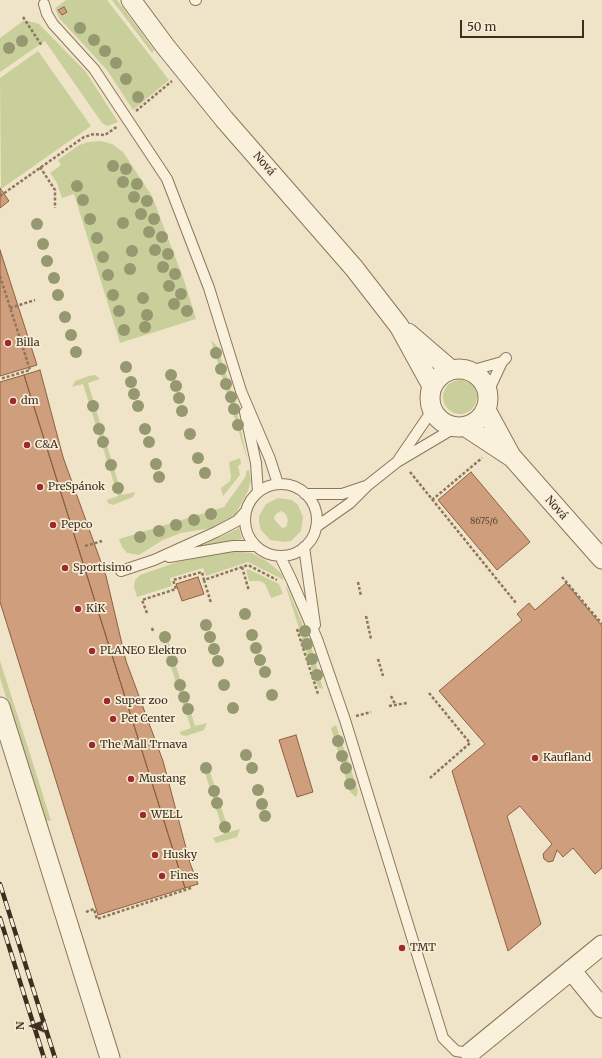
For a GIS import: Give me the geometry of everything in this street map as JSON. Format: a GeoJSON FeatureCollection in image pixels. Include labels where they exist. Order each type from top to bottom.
{"type":"FeatureCollection","features":[{"type":"Feature","properties":{"kind":"street","name":"Nová"},"geometry":{"type":"LineString","coordinates":[[131,0],[198,87],[354,268],[399,326],[432,386]]}},
{"type":"Feature","properties":{"kind":"street","name":"Nová"},"geometry":{"type":"LineString","coordinates":[[399,326],[451,370]]}},
{"type":"Feature","properties":{"kind":"street"},"geometry":{"type":"LineString","coordinates":[[432,409],[430,402],[432,386],[440,376],[451,370],[464,369],[470,371]]}},
{"type":"Feature","properties":{"kind":"street","name":"Nová"},"geometry":{"type":"LineString","coordinates":[[470,371],[482,380],[487,401],[511,456],[602,559]]}},
{"type":"Feature","properties":{"kind":"street"},"geometry":{"type":"LineString","coordinates":[[461,427],[478,421],[487,401]]}},
{"type":"Feature","properties":{"kind":"street","name":"Nová"},"geometry":{"type":"LineString","coordinates":[[432,409],[442,422],[461,427],[511,456]]}},
{"type":"Feature","properties":{"kind":"street"},"geometry":{"type":"LineString","coordinates":[[0,707],[110,1058]]}},
{"type":"Feature","properties":{"kind":"street"},"geometry":{"type":"LineString","coordinates":[[462,1054],[602,945]]}},
{"type":"Feature","properties":{"kind":"street"},"geometry":{"type":"LineString","coordinates":[[571,970],[602,1008]]}},
{"type":"Feature","properties":{"kind":"lane"},"geometry":{"type":"LineString","coordinates":[[44,4],[47,14],[53,24],[94,69],[167,179],[209,288],[240,391],[256,463],[258,492]]}},
{"type":"Feature","properties":{"kind":"lane"},"geometry":{"type":"LineString","coordinates":[[470,371],[504,360],[487,401]]}},
{"type":"Feature","properties":{"kind":"lane"},"geometry":{"type":"LineString","coordinates":[[240,391],[270,459],[278,484]]}},
{"type":"Feature","properties":{"kind":"lane"},"geometry":{"type":"LineString","coordinates":[[397,462],[432,409]]}},
{"type":"Feature","properties":{"kind":"lane"},"geometry":{"type":"LineString","coordinates":[[316,527],[350,503],[368,485],[397,462],[461,427]]}},
{"type":"Feature","properties":{"kind":"lane"},"geometry":{"type":"LineString","coordinates":[[278,484],[293,486],[305,494],[315,509],[316,527],[312,538],[304,547],[295,553],[280,556],[265,552],[256,546],[247,534],[245,522],[246,511],[250,501],[258,492],[268,486],[278,484]]}},
{"type":"Feature","properties":{"kind":"lane"},"geometry":{"type":"LineString","coordinates":[[305,494],[342,494],[368,485]]}},
{"type":"Feature","properties":{"kind":"lane"},"geometry":{"type":"LineString","coordinates":[[121,571],[154,560],[228,526],[246,511]]}},
{"type":"Feature","properties":{"kind":"lane"},"geometry":{"type":"LineString","coordinates":[[154,560],[233,546],[256,546]]}},
{"type":"Feature","properties":{"kind":"lane"},"geometry":{"type":"LineString","coordinates":[[304,547],[317,639]]}},
{"type":"Feature","properties":{"kind":"lane"},"geometry":{"type":"LineString","coordinates":[[280,556],[317,639],[348,727],[443,1038],[456,1051],[462,1054]]}},
{"type":"Feature","properties":{"kind":"path"},"geometry":{"type":"LineString","coordinates":[[23,17],[42,46]]}},
{"type":"Feature","properties":{"kind":"path"},"geometry":{"type":"LineString","coordinates":[[134,113],[173,80]]}},
{"type":"Feature","properties":{"kind":"path"},"geometry":{"type":"LineString","coordinates":[[0,196],[84,137],[94,134],[105,135],[120,124]]}},
{"type":"Feature","properties":{"kind":"path"},"geometry":{"type":"LineString","coordinates":[[40,167],[55,190],[55,208]]}},
{"type":"Feature","properties":{"kind":"path"},"geometry":{"type":"LineString","coordinates":[[0,276],[30,370],[0,379]]}},
{"type":"Feature","properties":{"kind":"path"},"geometry":{"type":"LineString","coordinates":[[10,308],[35,300]]}},
{"type":"Feature","properties":{"kind":"path"},"geometry":{"type":"LineString","coordinates":[[432,500],[482,457]]}},
{"type":"Feature","properties":{"kind":"path"},"geometry":{"type":"LineString","coordinates":[[410,472],[516,603]]}},
{"type":"Feature","properties":{"kind":"path"},"geometry":{"type":"LineString","coordinates":[[85,546],[102,541]]}},
{"type":"Feature","properties":{"kind":"path"},"geometry":{"type":"LineString","coordinates":[[204,580],[248,565],[281,582]]}},
{"type":"Feature","properties":{"kind":"path"},"geometry":{"type":"LineString","coordinates":[[242,568],[250,591]]}},
{"type":"Feature","properties":{"kind":"path"},"geometry":{"type":"LineString","coordinates":[[147,614],[142,600],[176,589],[173,580],[202,572],[211,603]]}},
{"type":"Feature","properties":{"kind":"path"},"geometry":{"type":"LineString","coordinates":[[562,577],[602,624]]}},
{"type":"Feature","properties":{"kind":"path"},"geometry":{"type":"LineString","coordinates":[[358,582],[361,596]]}},
{"type":"Feature","properties":{"kind":"path"},"geometry":{"type":"LineString","coordinates":[[366,616],[371,639]]}},
{"type":"Feature","properties":{"kind":"path"},"geometry":{"type":"LineString","coordinates":[[296,628],[318,694]]}},
{"type":"Feature","properties":{"kind":"path"},"geometry":{"type":"LineString","coordinates":[[378,660],[383,676]]}},
{"type":"Feature","properties":{"kind":"path"},"geometry":{"type":"LineString","coordinates":[[429,693],[470,743],[430,778]]}},
{"type":"Feature","properties":{"kind":"path"},"geometry":{"type":"LineString","coordinates":[[391,696],[395,705]]}},
{"type":"Feature","properties":{"kind":"path"},"geometry":{"type":"LineString","coordinates":[[389,706],[407,703]]}},
{"type":"Feature","properties":{"kind":"path"},"geometry":{"type":"LineString","coordinates":[[352,717],[371,712]]}},
{"type":"Feature","properties":{"kind":"path"},"geometry":{"type":"LineString","coordinates":[[86,912],[94,909],[97,919],[191,888]]}},
{"type":"Feature","properties":{"kind":"green space"},"geometry":{"type":"Polygon","coordinates":[[[66,0],[107,0],[169,80],[133,110],[107,70],[59,18],[55,8],[66,0]]]}},
{"type":"Feature","properties":{"kind":"green space"},"geometry":{"type":"Polygon","coordinates":[[[112,0],[117,0],[154,50],[152,53],[112,0]]]}},
{"type":"Feature","properties":{"kind":"green space"},"geometry":{"type":"Polygon","coordinates":[[[23,21],[39,24],[86,72],[118,122],[107,126],[102,123],[45,41],[0,72],[0,38],[23,21]]]}},
{"type":"Feature","properties":{"kind":"green space"},"geometry":{"type":"Polygon","coordinates":[[[38,51],[91,126],[1,189],[0,78],[38,51]]]}},
{"type":"Feature","properties":{"kind":"green space"},"geometry":{"type":"Polygon","coordinates":[[[101,141],[112,144],[123,152],[152,196],[185,283],[196,319],[120,343],[74,194],[62,198],[57,183],[50,173],[61,165],[58,160],[79,145],[88,142],[101,141]]]}},
{"type":"Feature","properties":{"kind":"green space"},"geometry":{"type":"Polygon","coordinates":[[[211,340],[217,346],[226,374],[237,412],[248,462],[211,340]]]}},
{"type":"Feature","properties":{"kind":"green space"},"geometry":{"type":"Polygon","coordinates":[[[95,375],[100,379],[88,383],[122,495],[135,492],[133,497],[113,505],[108,503],[107,500],[118,496],[83,384],[72,387],[75,381],[95,375]]]}},
{"type":"Feature","properties":{"kind":"green space"},"geometry":{"type":"Polygon","coordinates":[[[457,380],[463,380],[472,385],[476,391],[476,403],[472,409],[463,414],[457,414],[448,409],[443,400],[443,394],[448,385],[457,380]]]}},
{"type":"Feature","properties":{"kind":"green space"},"geometry":{"type":"Polygon","coordinates":[[[240,458],[241,464],[238,466],[240,475],[223,496],[221,488],[230,481],[231,476],[229,462],[240,458]]]}},
{"type":"Feature","properties":{"kind":"green space"},"geometry":{"type":"Polygon","coordinates":[[[249,470],[251,481],[248,491],[235,515],[224,522],[212,528],[181,533],[163,540],[139,555],[127,553],[122,547],[119,539],[224,507],[246,476],[246,471],[249,470]]]}},
{"type":"Feature","properties":{"kind":"green space"},"geometry":{"type":"Polygon","coordinates":[[[278,498],[292,500],[298,505],[303,517],[301,531],[291,541],[284,542],[270,540],[261,530],[259,516],[266,504],[278,498]],[[280,511],[275,515],[274,519],[282,528],[286,527],[288,520],[285,513],[280,511]]]}},
{"type":"Feature","properties":{"kind":"green space"},"geometry":{"type":"Polygon","coordinates":[[[239,528],[242,539],[201,546],[239,528]]]}},
{"type":"Feature","properties":{"kind":"green space"},"geometry":{"type":"Polygon","coordinates":[[[233,551],[252,553],[268,562],[281,573],[284,580],[248,562],[206,576],[203,568],[170,578],[172,586],[137,597],[134,587],[135,580],[140,575],[177,562],[233,551]]]}},
{"type":"Feature","properties":{"kind":"green space"},"geometry":{"type":"Polygon","coordinates":[[[248,569],[279,584],[283,594],[271,598],[265,584],[260,581],[249,581],[246,570],[248,569]]]}},
{"type":"Feature","properties":{"kind":"green space"},"geometry":{"type":"Polygon","coordinates":[[[286,587],[310,642],[323,689],[319,688],[317,685],[286,587]]]}},
{"type":"Feature","properties":{"kind":"green space"},"geometry":{"type":"Polygon","coordinates":[[[165,631],[195,726],[207,723],[204,730],[186,736],[181,735],[180,732],[191,728],[160,633],[165,631]]]}},
{"type":"Feature","properties":{"kind":"green space"},"geometry":{"type":"Polygon","coordinates":[[[0,661],[51,821],[44,820],[0,678],[0,661]]]}},
{"type":"Feature","properties":{"kind":"green space"},"geometry":{"type":"Polygon","coordinates":[[[336,725],[358,791],[356,797],[350,792],[331,728],[336,725]]]}},
{"type":"Feature","properties":{"kind":"green space"},"geometry":{"type":"Polygon","coordinates":[[[207,762],[229,832],[240,829],[237,837],[216,843],[213,838],[224,834],[202,763],[207,762]]]}},
{"type":"Feature","properties":{"kind":"building"},"geometry":{"type":"Polygon","coordinates":[[[64,7],[67,12],[62,15],[58,10],[64,7]]]}},
{"type":"Feature","properties":{"kind":"building"},"geometry":{"type":"Polygon","coordinates":[[[0,188],[9,201],[0,208],[0,188]]]}},
{"type":"Feature","properties":{"kind":"building"},"geometry":{"type":"Polygon","coordinates":[[[0,250],[37,365],[0,376],[0,250]]]}},
{"type":"Feature","properties":{"kind":"building"},"geometry":{"type":"Polygon","coordinates":[[[40,370],[63,457],[106,576],[126,661],[163,761],[190,863],[198,884],[185,888],[24,375],[40,370]]]}},
{"type":"Feature","properties":{"kind":"building","name":"The Mall Trnava"},"geometry":{"type":"Polygon","coordinates":[[[24,375],[185,888],[98,915],[0,602],[0,382],[24,375]]]}},
{"type":"Feature","properties":{"kind":"building"},"geometry":{"type":"Polygon","coordinates":[[[471,472],[530,542],[497,570],[438,500],[471,472]]]}},
{"type":"Feature","properties":{"kind":"building"},"geometry":{"type":"Polygon","coordinates":[[[198,577],[204,594],[182,601],[176,584],[198,577]]]}},
{"type":"Feature","properties":{"kind":"building","name":"Kaufland"},"geometry":{"type":"Polygon","coordinates":[[[566,583],[602,626],[602,868],[595,874],[573,848],[563,857],[557,850],[553,861],[548,862],[544,859],[543,854],[552,844],[520,806],[507,816],[541,924],[508,951],[452,771],[485,744],[439,691],[522,620],[517,614],[529,603],[535,610],[566,583]]]}},
{"type":"Feature","properties":{"kind":"building"},"geometry":{"type":"Polygon","coordinates":[[[296,735],[313,792],[297,797],[279,740],[296,735]]]}},
{"type":"Feature","properties":{"kind":"railway"},"geometry":{"type":"LineString","coordinates":[[0,884],[55,1058]]}},
{"type":"Feature","properties":{"kind":"railway"},"geometry":{"type":"LineString","coordinates":[[0,918],[44,1058]]}},
{"type":"Feature","properties":{"kind":"place","name":"Billa"},"geometry":{"type":"Point","coordinates":[8,343]}},
{"type":"Feature","properties":{"kind":"place","name":"dm"},"geometry":{"type":"Point","coordinates":[13,401]}},
{"type":"Feature","properties":{"kind":"place","name":"C&A"},"geometry":{"type":"Point","coordinates":[27,445]}},
{"type":"Feature","properties":{"kind":"place","name":"PreSpánok"},"geometry":{"type":"Point","coordinates":[40,487]}},
{"type":"Feature","properties":{"kind":"place","name":"Pepco"},"geometry":{"type":"Point","coordinates":[53,525]}},
{"type":"Feature","properties":{"kind":"place","name":"Sportisimo"},"geometry":{"type":"Point","coordinates":[65,568]}},
{"type":"Feature","properties":{"kind":"place","name":"KiK"},"geometry":{"type":"Point","coordinates":[78,609]}},
{"type":"Feature","properties":{"kind":"place","name":"PLANEO Elektro"},"geometry":{"type":"Point","coordinates":[92,651]}},
{"type":"Feature","properties":{"kind":"place","name":"Super zoo"},"geometry":{"type":"Point","coordinates":[107,701]}},
{"type":"Feature","properties":{"kind":"place","name":"Pet Center"},"geometry":{"type":"Point","coordinates":[113,719]}},
{"type":"Feature","properties":{"kind":"place","name":"The Mall Trnava"},"geometry":{"type":"Point","coordinates":[92,745]}},
{"type":"Feature","properties":{"kind":"place","name":"Kaufland"},"geometry":{"type":"Point","coordinates":[535,758]}},
{"type":"Feature","properties":{"kind":"place","name":"Mustang"},"geometry":{"type":"Point","coordinates":[131,779]}},
{"type":"Feature","properties":{"kind":"place","name":"WELL"},"geometry":{"type":"Point","coordinates":[143,815]}},
{"type":"Feature","properties":{"kind":"place","name":"Husky"},"geometry":{"type":"Point","coordinates":[155,855]}},
{"type":"Feature","properties":{"kind":"place","name":"Fines"},"geometry":{"type":"Point","coordinates":[162,876]}},
{"type":"Feature","properties":{"kind":"place","name":"TMT"},"geometry":{"type":"Point","coordinates":[402,948]}}]}
